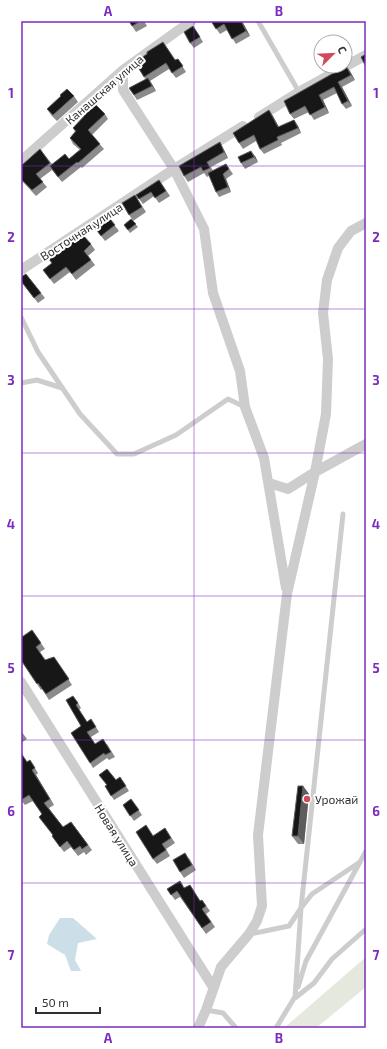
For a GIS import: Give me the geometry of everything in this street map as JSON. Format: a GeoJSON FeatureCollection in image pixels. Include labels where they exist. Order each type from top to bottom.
{"type":"FeatureCollection","features":[{"type":"Feature","properties":{"kind":"street","name":"Канашская улица"},"geometry":{"type":"LineString","coordinates":[[21,162],[123,70],[191,21]]}},
{"type":"Feature","properties":{"kind":"street","name":"Восточная улица"},"geometry":{"type":"LineString","coordinates":[[21,270],[174,169],[299,92],[366,55]]}},
{"type":"Feature","properties":{"kind":"street"},"geometry":{"type":"LineString","coordinates":[[123,70],[123,90],[174,169],[204,230],[214,293],[240,371],[245,407],[264,458],[287,594]]}},
{"type":"Feature","properties":{"kind":"street"},"geometry":{"type":"LineString","coordinates":[[198,1028],[221,967],[258,921],[262,906],[258,836],[287,594],[315,472],[326,414],[328,359],[323,313],[327,280],[338,248],[351,232],[366,223]]}},
{"type":"Feature","properties":{"kind":"street"},"geometry":{"type":"LineString","coordinates":[[269,483],[288,489],[315,472],[366,444]]}},
{"type":"Feature","properties":{"kind":"street","name":"Новая улица"},"geometry":{"type":"LineString","coordinates":[[21,682],[213,987]]}},
{"type":"Feature","properties":{"kind":"lane"},"geometry":{"type":"LineString","coordinates":[[258,21],[299,92]]}},
{"type":"Feature","properties":{"kind":"lane"},"geometry":{"type":"LineString","coordinates":[[21,317],[38,352],[80,414],[117,454],[134,454],[176,435],[228,399],[245,407]]}},
{"type":"Feature","properties":{"kind":"lane"},"geometry":{"type":"LineString","coordinates":[[21,383],[37,380],[62,388]]}},
{"type":"Feature","properties":{"kind":"lane"},"geometry":{"type":"LineString","coordinates":[[295,998],[301,908],[344,514]]}},
{"type":"Feature","properties":{"kind":"lane"},"geometry":{"type":"LineString","coordinates":[[276,1028],[295,998],[306,961],[366,851]]}},
{"type":"Feature","properties":{"kind":"lane"},"geometry":{"type":"LineString","coordinates":[[249,934],[289,926],[312,894],[361,861]]}},
{"type":"Feature","properties":{"kind":"lane"},"geometry":{"type":"LineString","coordinates":[[295,998],[314,983],[332,960],[366,929]]}},
{"type":"Feature","properties":{"kind":"lane"},"geometry":{"type":"LineString","coordinates":[[206,1010],[223,1013],[236,1028]]}},
{"type":"Feature","properties":{"kind":"shaded area"},"geometry":{"type":"Polygon","coordinates":[[[60,918],[73,918],[97,939],[78,943],[75,960],[81,971],[71,971],[65,955],[47,944],[49,935],[60,918]]]}},
{"type":"Feature","properties":{"kind":"shaded area"},"geometry":{"type":"Polygon","coordinates":[[[366,957],[366,987],[316,1028],[284,1028],[366,957]]]}},
{"type":"Feature","properties":{"kind":"building"},"geometry":{"type":"Polygon","coordinates":[[[129,21],[141,21],[132,26],[129,21]]]}},
{"type":"Feature","properties":{"kind":"building"},"geometry":{"type":"Polygon","coordinates":[[[211,21],[241,21],[246,31],[232,39],[224,24],[216,29],[211,21]]]}},
{"type":"Feature","properties":{"kind":"building"},"geometry":{"type":"Polygon","coordinates":[[[193,26],[200,37],[190,43],[184,32],[193,26]]]}},
{"type":"Feature","properties":{"kind":"building"},"geometry":{"type":"Polygon","coordinates":[[[163,42],[175,60],[178,59],[183,66],[172,73],[166,63],[144,77],[135,62],[163,42]]]}},
{"type":"Feature","properties":{"kind":"building"},"geometry":{"type":"Polygon","coordinates":[[[366,54],[366,67],[361,57],[366,54]]]}},
{"type":"Feature","properties":{"kind":"building"},"geometry":{"type":"Polygon","coordinates":[[[332,74],[351,75],[338,82],[348,101],[342,104],[334,87],[319,95],[325,107],[310,115],[305,106],[290,114],[284,101],[332,74]]]}},
{"type":"Feature","properties":{"kind":"building"},"geometry":{"type":"Polygon","coordinates":[[[148,78],[152,86],[134,95],[129,88],[148,78]]]}},
{"type":"Feature","properties":{"kind":"building"},"geometry":{"type":"Polygon","coordinates":[[[67,89],[74,96],[53,115],[47,109],[67,89]]]}},
{"type":"Feature","properties":{"kind":"building"},"geometry":{"type":"Polygon","coordinates":[[[94,103],[105,114],[88,130],[100,144],[78,163],[77,162],[58,177],[50,166],[65,154],[69,159],[81,149],[70,138],[76,131],[73,128],[86,114],[84,112],[94,103]]]}},
{"type":"Feature","properties":{"kind":"building"},"geometry":{"type":"Polygon","coordinates":[[[269,110],[278,127],[294,120],[298,128],[277,137],[278,140],[260,149],[254,135],[239,143],[233,133],[269,110]]]}},
{"type":"Feature","properties":{"kind":"building"},"geometry":{"type":"Polygon","coordinates":[[[220,142],[224,152],[207,162],[210,168],[203,171],[201,167],[184,176],[179,166],[220,142]]]}},
{"type":"Feature","properties":{"kind":"building"},"geometry":{"type":"Polygon","coordinates":[[[40,149],[50,163],[36,174],[43,182],[32,190],[21,179],[21,166],[40,149]]]}},
{"type":"Feature","properties":{"kind":"building"},"geometry":{"type":"Polygon","coordinates":[[[251,151],[254,157],[241,163],[238,157],[251,151]]]}},
{"type":"Feature","properties":{"kind":"building"},"geometry":{"type":"Polygon","coordinates":[[[226,164],[229,169],[223,174],[228,187],[216,192],[208,173],[226,164]]]}},
{"type":"Feature","properties":{"kind":"building"},"geometry":{"type":"Polygon","coordinates":[[[159,180],[166,191],[155,198],[151,192],[139,199],[136,195],[159,180]]]}},
{"type":"Feature","properties":{"kind":"building"},"geometry":{"type":"Polygon","coordinates":[[[135,195],[142,207],[129,215],[122,203],[135,195]]]}},
{"type":"Feature","properties":{"kind":"building"},"geometry":{"type":"Polygon","coordinates":[[[106,214],[115,225],[101,236],[92,224],[106,214]]]}},
{"type":"Feature","properties":{"kind":"building"},"geometry":{"type":"Polygon","coordinates":[[[131,219],[136,224],[128,230],[124,225],[131,219]]]}},
{"type":"Feature","properties":{"kind":"building"},"geometry":{"type":"Polygon","coordinates":[[[82,234],[91,244],[84,251],[91,260],[72,274],[66,267],[50,279],[43,270],[52,263],[48,258],[82,234]]]}},
{"type":"Feature","properties":{"kind":"building"},"geometry":{"type":"Polygon","coordinates":[[[26,274],[41,293],[34,298],[21,281],[21,277],[26,274]]]}},
{"type":"Feature","properties":{"kind":"building"},"geometry":{"type":"Polygon","coordinates":[[[32,630],[41,643],[36,647],[45,660],[54,657],[69,679],[46,694],[38,683],[37,684],[21,660],[21,636],[22,637],[32,630]]]}},
{"type":"Feature","properties":{"kind":"building"},"geometry":{"type":"Polygon","coordinates":[[[73,696],[78,703],[76,705],[87,722],[91,719],[96,727],[87,732],[95,744],[103,739],[111,752],[105,755],[104,753],[90,763],[71,733],[81,726],[66,700],[73,696]]]}},
{"type":"Feature","properties":{"kind":"building"},"geometry":{"type":"Polygon","coordinates":[[[21,753],[27,762],[30,760],[35,768],[32,770],[50,799],[44,803],[63,827],[71,822],[88,845],[82,849],[80,846],[74,850],[67,841],[60,847],[39,817],[42,814],[29,795],[21,800],[21,753]]]}},
{"type":"Feature","properties":{"kind":"building"},"geometry":{"type":"Polygon","coordinates":[[[107,769],[116,780],[120,777],[126,786],[111,796],[105,786],[107,785],[99,775],[107,769]]]}},
{"type":"Feature","properties":{"kind":"building"},"geometry":{"type":"Polygon","coordinates":[[[298,786],[303,786],[298,836],[292,836],[298,786]]]}},
{"type":"Feature","properties":{"kind":"building"},"geometry":{"type":"Polygon","coordinates":[[[131,799],[139,810],[130,816],[123,805],[131,799]]]}},
{"type":"Feature","properties":{"kind":"building"},"geometry":{"type":"Polygon","coordinates":[[[146,825],[153,836],[165,828],[171,838],[162,844],[166,850],[153,859],[136,832],[146,825]]]}},
{"type":"Feature","properties":{"kind":"building"},"geometry":{"type":"Polygon","coordinates":[[[185,853],[192,865],[180,872],[173,860],[185,853]]]}},
{"type":"Feature","properties":{"kind":"building"},"geometry":{"type":"Polygon","coordinates":[[[180,881],[184,888],[190,885],[200,901],[202,900],[206,906],[202,909],[211,922],[202,928],[177,891],[171,895],[167,889],[180,881]]]}},
{"type":"Feature","properties":{"kind":"place","name":"Урожай"},"geometry":{"type":"Point","coordinates":[307,799]}}]}
